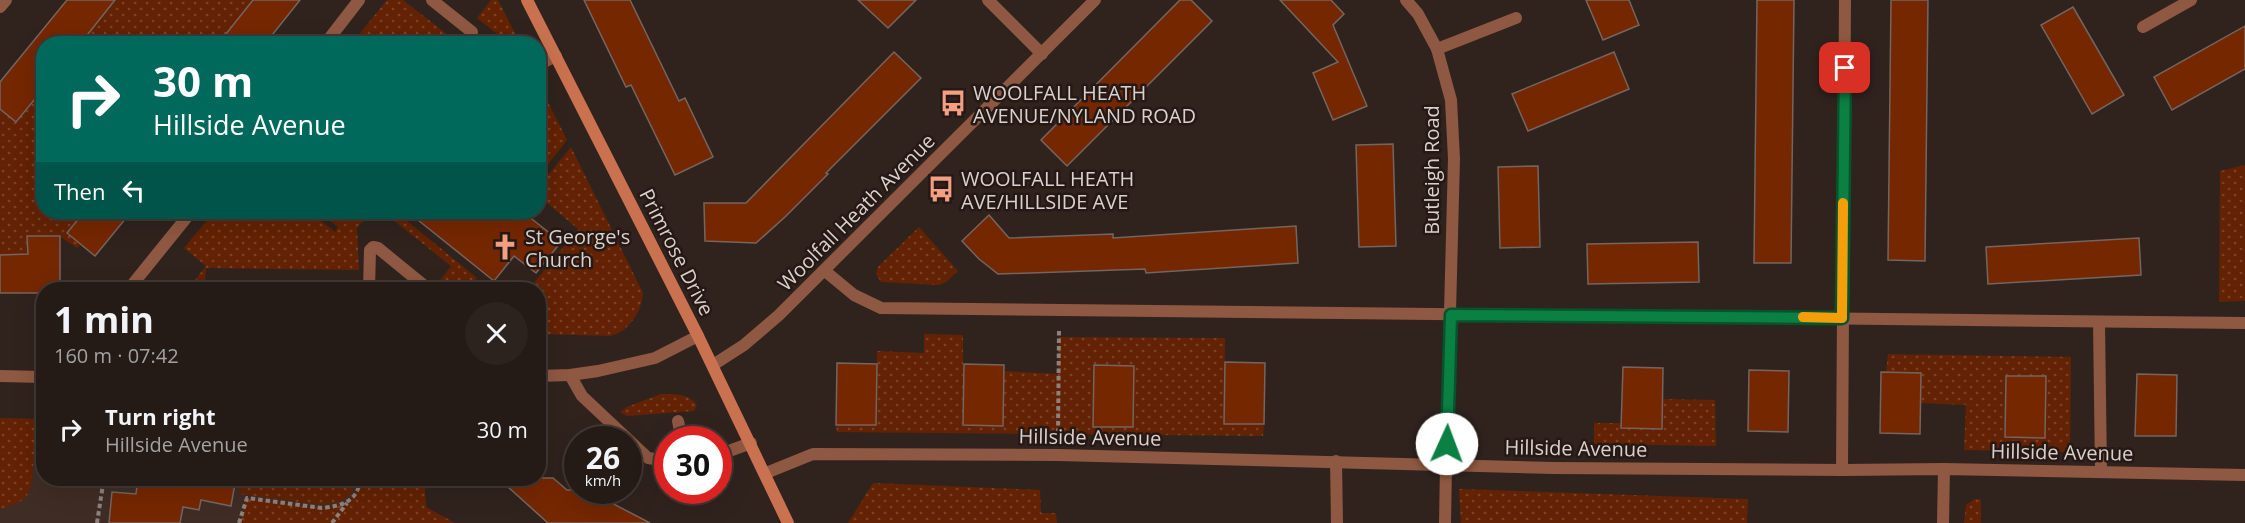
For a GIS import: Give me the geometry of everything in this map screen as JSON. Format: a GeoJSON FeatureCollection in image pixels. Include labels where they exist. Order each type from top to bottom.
{"type":"FeatureCollection","features":[{"type":"Feature","properties":{"kind":"street"},"geometry":{"type":"LineString","coordinates":[[0,7],[6,0]]}},
{"type":"Feature","properties":{"kind":"street"},"geometry":{"type":"LineString","coordinates":[[331,36],[359,0]]}},
{"type":"Feature","properties":{"kind":"street"},"geometry":{"type":"LineString","coordinates":[[432,0],[472,32]]}},
{"type":"Feature","properties":{"kind":"street","name":"Primrose Drive"},"geometry":{"type":"LineString","coordinates":[[527,0],[546,36]]}},
{"type":"Feature","properties":{"kind":"street"},"geometry":{"type":"LineString","coordinates":[[988,0],[1042,54]]}},
{"type":"Feature","properties":{"kind":"street","name":"Woolfall Heath Avenue"},"geometry":{"type":"LineString","coordinates":[[713,365],[744,345],[825,271],[1095,0]]}},
{"type":"Feature","properties":{"kind":"street","name":"Butleigh Road"},"geometry":{"type":"LineString","coordinates":[[1406,0],[1418,14],[1437,49],[1451,100],[1454,159],[1450,236],[1451,315],[1445,523]]}},
{"type":"Feature","properties":{"kind":"street"},"geometry":{"type":"LineString","coordinates":[[1842,470],[1845,0]]}},
{"type":"Feature","properties":{"kind":"street"},"geometry":{"type":"LineString","coordinates":[[2143,27],[2191,0]]}},
{"type":"Feature","properties":{"kind":"street"},"geometry":{"type":"LineString","coordinates":[[1437,49],[1516,18]]}},
{"type":"Feature","properties":{"kind":"street","name":"Primrose Drive"},"geometry":{"type":"LineString","coordinates":[[546,37],[713,365],[788,523]]}},
{"type":"Feature","properties":{"kind":"street"},"geometry":{"type":"LineString","coordinates":[[546,61],[556,56]]}},
{"type":"Feature","properties":{"kind":"street"},"geometry":{"type":"LineString","coordinates":[[134,282],[185,219]]}},
{"type":"Feature","properties":{"kind":"street"},"geometry":{"type":"LineString","coordinates":[[369,282],[370,250],[373,247],[378,248],[419,282]]}},
{"type":"Feature","properties":{"kind":"street"},"geometry":{"type":"LineString","coordinates":[[825,271],[854,295],[881,308],[2245,322]]}},
{"type":"Feature","properties":{"kind":"street"},"geometry":{"type":"LineString","coordinates":[[2098,322],[2101,472]]}},
{"type":"Feature","properties":{"kind":"street"},"geometry":{"type":"LineString","coordinates":[[546,376],[598,371],[655,358],[698,336]]}},
{"type":"Feature","properties":{"kind":"street"},"geometry":{"type":"LineString","coordinates":[[570,375],[582,396],[648,458],[654,459]]}},
{"type":"Feature","properties":{"kind":"street"},"geometry":{"type":"LineString","coordinates":[[0,376],[36,377]]}},
{"type":"Feature","properties":{"kind":"street"},"geometry":{"type":"LineString","coordinates":[[678,421],[679,426]]}},
{"type":"Feature","properties":{"kind":"street"},"geometry":{"type":"LineString","coordinates":[[732,449],[751,443]]}},
{"type":"Feature","properties":{"kind":"street","name":"Hillside Avenue"},"geometry":{"type":"LineString","coordinates":[[766,473],[813,454],[1058,455],[1446,465],[1842,470],[1944,469],[2245,476]]}},
{"type":"Feature","properties":{"kind":"street"},"geometry":{"type":"LineString","coordinates":[[1336,461],[1337,523]]}},
{"type":"Feature","properties":{"kind":"street"},"geometry":{"type":"LineString","coordinates":[[1943,523],[1944,469]]}},
{"type":"Feature","properties":{"kind":"path"},"geometry":{"type":"LineString","coordinates":[[1058,455],[1059,311]]}},
{"type":"Feature","properties":{"kind":"path"},"geometry":{"type":"LineString","coordinates":[[97,523],[103,486]]}},
{"type":"Feature","properties":{"kind":"path"},"geometry":{"type":"LineString","coordinates":[[332,523],[347,503],[356,496],[358,486]]}},
{"type":"Feature","properties":{"kind":"path"},"geometry":{"type":"LineString","coordinates":[[239,523],[246,498],[322,508],[347,503]]}},
{"type":"Feature","properties":{"kind":"shaded area"},"geometry":{"type":"Polygon","coordinates":[[[115,0],[253,0],[224,36],[86,36],[115,0]]]}},
{"type":"Feature","properties":{"kind":"shaded area"},"geometry":{"type":"Polygon","coordinates":[[[387,0],[403,0],[449,36],[358,36],[387,0]]]}},
{"type":"Feature","properties":{"kind":"shaded area"},"geometry":{"type":"Polygon","coordinates":[[[491,0],[498,0],[516,36],[500,36],[477,18],[491,0]]]}},
{"type":"Feature","properties":{"kind":"shaded area"},"geometry":{"type":"Polygon","coordinates":[[[36,97],[36,219],[78,219],[67,233],[81,244],[77,248],[59,236],[28,236],[28,254],[0,255],[0,109],[16,122],[36,97]]]}},
{"type":"Feature","properties":{"kind":"shaded area"},"geometry":{"type":"Polygon","coordinates":[[[546,98],[567,140],[546,167],[546,98]]]}},
{"type":"Feature","properties":{"kind":"shaded area"},"geometry":{"type":"Polygon","coordinates":[[[571,147],[643,293],[640,307],[633,320],[617,334],[610,336],[546,334],[546,282],[535,282],[578,229],[546,202],[546,177],[571,147]]]}},
{"type":"Feature","properties":{"kind":"shaded area"},"geometry":{"type":"Polygon","coordinates":[[[2245,165],[2245,301],[2219,302],[2220,171],[2245,165]]]}},
{"type":"Feature","properties":{"kind":"shaded area"},"geometry":{"type":"Polygon","coordinates":[[[208,219],[319,219],[335,232],[338,227],[328,219],[365,219],[357,228],[359,270],[206,268],[205,282],[193,282],[206,266],[184,248],[208,219]]]}},
{"type":"Feature","properties":{"kind":"shaded area"},"geometry":{"type":"Polygon","coordinates":[[[392,219],[405,219],[477,278],[474,282],[439,282],[451,266],[392,219]]]}},
{"type":"Feature","properties":{"kind":"shaded area"},"geometry":{"type":"Polygon","coordinates":[[[919,227],[958,271],[939,285],[881,282],[876,274],[878,267],[919,227]]]}},
{"type":"Feature","properties":{"kind":"shaded area"},"geometry":{"type":"Polygon","coordinates":[[[924,334],[963,335],[963,425],[1003,426],[1004,371],[1058,374],[1059,337],[1225,338],[1224,423],[1264,424],[1263,436],[837,432],[836,425],[876,425],[877,351],[924,353],[924,334]]]}},
{"type":"Feature","properties":{"kind":"shaded area"},"geometry":{"type":"Polygon","coordinates":[[[1888,354],[2071,357],[2070,452],[1964,450],[1966,405],[1921,403],[1921,373],[1886,372],[1888,354]]]}},
{"type":"Feature","properties":{"kind":"shaded area"},"geometry":{"type":"Polygon","coordinates":[[[661,394],[685,396],[697,405],[694,411],[627,416],[620,412],[627,407],[661,394]]]}},
{"type":"Feature","properties":{"kind":"shaded area"},"geometry":{"type":"Polygon","coordinates":[[[1662,399],[1715,400],[1716,446],[1594,444],[1594,423],[1621,423],[1622,428],[1661,429],[1662,399]]]}},
{"type":"Feature","properties":{"kind":"shaded area"},"geometry":{"type":"Polygon","coordinates":[[[0,418],[36,419],[36,486],[424,486],[426,507],[455,523],[0,523],[0,418]]]}},
{"type":"Feature","properties":{"kind":"shaded area"},"geometry":{"type":"Polygon","coordinates":[[[0,418],[35,419],[33,469],[28,494],[19,502],[0,509],[0,418]]]}},
{"type":"Feature","properties":{"kind":"shaded area"},"geometry":{"type":"Polygon","coordinates":[[[873,483],[1040,490],[1041,513],[1056,513],[1057,523],[848,523],[873,483]]]}},
{"type":"Feature","properties":{"kind":"shaded area"},"geometry":{"type":"Polygon","coordinates":[[[240,486],[354,486],[347,497],[329,504],[239,494],[240,486]]]}},
{"type":"Feature","properties":{"kind":"shaded area"},"geometry":{"type":"Polygon","coordinates":[[[359,486],[424,486],[426,507],[455,523],[239,523],[247,498],[322,508],[343,504],[356,493],[359,486]]]}},
{"type":"Feature","properties":{"kind":"shaded area"},"geometry":{"type":"Polygon","coordinates":[[[1459,489],[1748,499],[1747,523],[1461,523],[1459,489]]]}},
{"type":"Feature","properties":{"kind":"shaded area"},"geometry":{"type":"Polygon","coordinates":[[[1975,499],[1981,499],[1981,523],[1964,523],[1966,505],[1975,499]]]}},
{"type":"Feature","properties":{"kind":"building"},"geometry":{"type":"Polygon","coordinates":[[[67,0],[115,0],[86,36],[38,36],[67,0]]]}},
{"type":"Feature","properties":{"kind":"building"},"geometry":{"type":"Polygon","coordinates":[[[253,0],[300,0],[271,36],[224,36],[253,0]]]}},
{"type":"Feature","properties":{"kind":"building"},"geometry":{"type":"Polygon","coordinates":[[[584,0],[630,0],[679,101],[685,98],[713,157],[675,175],[631,85],[626,87],[584,0]]]}},
{"type":"Feature","properties":{"kind":"building"},"geometry":{"type":"Polygon","coordinates":[[[858,0],[916,0],[888,28],[858,0]]]}},
{"type":"Feature","properties":{"kind":"building"},"geometry":{"type":"Polygon","coordinates":[[[1180,0],[1191,0],[1212,21],[1067,166],[1041,140],[1180,0]]]}},
{"type":"Feature","properties":{"kind":"building"},"geometry":{"type":"Polygon","coordinates":[[[1280,0],[1331,0],[1344,14],[1333,25],[1367,106],[1333,120],[1313,73],[1338,62],[1280,0]]]}},
{"type":"Feature","properties":{"kind":"building"},"geometry":{"type":"Polygon","coordinates":[[[1586,0],[1629,0],[1639,25],[1603,40],[1586,0]]]}},
{"type":"Feature","properties":{"kind":"building"},"geometry":{"type":"Polygon","coordinates":[[[1757,0],[1794,0],[1791,263],[1754,263],[1757,0]]]}},
{"type":"Feature","properties":{"kind":"building"},"geometry":{"type":"Polygon","coordinates":[[[1891,0],[1928,0],[1925,261],[1888,260],[1891,0]]]}},
{"type":"Feature","properties":{"kind":"building"},"geometry":{"type":"Polygon","coordinates":[[[2073,7],[2124,95],[2092,114],[2041,25],[2073,7]]]}},
{"type":"Feature","properties":{"kind":"building"},"geometry":{"type":"Polygon","coordinates":[[[2245,26],[2245,69],[2172,110],[2154,77],[2245,26]]]}},
{"type":"Feature","properties":{"kind":"building"},"geometry":{"type":"Polygon","coordinates":[[[36,38],[36,98],[16,122],[0,109],[0,82],[36,38]]]}},
{"type":"Feature","properties":{"kind":"building"},"geometry":{"type":"Polygon","coordinates":[[[894,52],[921,78],[785,217],[756,243],[705,241],[704,203],[746,203],[894,52]]]}},
{"type":"Feature","properties":{"kind":"building"},"geometry":{"type":"Polygon","coordinates":[[[1614,52],[1629,89],[1528,131],[1512,94],[1614,52]]]}},
{"type":"Feature","properties":{"kind":"building"},"geometry":{"type":"Polygon","coordinates":[[[1393,144],[1396,246],[1359,247],[1356,145],[1393,144]]]}},
{"type":"Feature","properties":{"kind":"building"},"geometry":{"type":"Polygon","coordinates":[[[1538,166],[1540,247],[1500,248],[1498,167],[1538,166]]]}},
{"type":"Feature","properties":{"kind":"building"},"geometry":{"type":"Polygon","coordinates":[[[989,215],[1009,238],[1113,234],[1113,238],[1296,226],[1298,263],[1146,273],[1145,269],[998,274],[962,241],[989,215]]]}},
{"type":"Feature","properties":{"kind":"building"},"geometry":{"type":"Polygon","coordinates":[[[78,219],[125,219],[95,256],[67,233],[78,219]]]}},
{"type":"Feature","properties":{"kind":"building","name":"St George's Church"},"geometry":{"type":"Polygon","coordinates":[[[417,219],[532,219],[561,242],[536,273],[514,256],[494,281],[417,219]]]}},
{"type":"Feature","properties":{"kind":"building"},"geometry":{"type":"Polygon","coordinates":[[[27,236],[60,236],[60,282],[36,282],[36,293],[0,293],[0,255],[28,254],[27,236]]]}},
{"type":"Feature","properties":{"kind":"building"},"geometry":{"type":"Polygon","coordinates":[[[2139,238],[2141,275],[1988,284],[1986,247],[2139,238]]]}},
{"type":"Feature","properties":{"kind":"building"},"geometry":{"type":"Polygon","coordinates":[[[1698,242],[1699,282],[1588,284],[1587,244],[1698,242]]]}},
{"type":"Feature","properties":{"kind":"building"},"geometry":{"type":"Polygon","coordinates":[[[1225,362],[1265,363],[1264,424],[1224,424],[1225,362]]]}},
{"type":"Feature","properties":{"kind":"building"},"geometry":{"type":"Polygon","coordinates":[[[837,363],[877,364],[876,425],[836,425],[837,363]]]}},
{"type":"Feature","properties":{"kind":"building"},"geometry":{"type":"Polygon","coordinates":[[[964,364],[1004,365],[1003,426],[963,425],[964,364]]]}},
{"type":"Feature","properties":{"kind":"building"},"geometry":{"type":"Polygon","coordinates":[[[1094,365],[1134,366],[1133,427],[1093,427],[1094,365]]]}},
{"type":"Feature","properties":{"kind":"building"},"geometry":{"type":"Polygon","coordinates":[[[1623,367],[1663,368],[1662,429],[1621,428],[1623,367]]]}},
{"type":"Feature","properties":{"kind":"building"},"geometry":{"type":"Polygon","coordinates":[[[1749,370],[1789,371],[1788,432],[1748,431],[1749,370]]]}},
{"type":"Feature","properties":{"kind":"building"},"geometry":{"type":"Polygon","coordinates":[[[1881,372],[1921,373],[1920,434],[1880,433],[1881,372]]]}},
{"type":"Feature","properties":{"kind":"building"},"geometry":{"type":"Polygon","coordinates":[[[2137,374],[2177,375],[2176,436],[2135,436],[2137,374]]]}},
{"type":"Feature","properties":{"kind":"building"},"geometry":{"type":"Polygon","coordinates":[[[2006,376],[2046,376],[2045,438],[2005,437],[2006,376]]]}},
{"type":"Feature","properties":{"kind":"building"},"geometry":{"type":"Polygon","coordinates":[[[546,478],[553,478],[564,487],[564,504],[614,504],[650,523],[548,523],[507,486],[546,486],[546,478]]]}},
{"type":"Feature","properties":{"kind":"building"},"geometry":{"type":"Polygon","coordinates":[[[137,486],[235,486],[231,506],[201,500],[199,510],[183,507],[180,523],[109,523],[112,492],[136,494],[137,486]]]}},
{"type":"Feature","properties":{"kind":"slow traffic"},"geometry":{"type":"LineString","coordinates":[[1803,317],[1842,318],[1843,203]]}},
{"type":"Feature","properties":{"kind":"place","name":"WOOLFALL HEATH AVENUE/NYLAND ROAD"},"geometry":{"type":"Point","coordinates":[953,103]}},
{"type":"Feature","properties":{"kind":"place","name":"WOOLFALL HEATH AVE/HILLSIDE AVE"},"geometry":{"type":"Point","coordinates":[941,189]}},
{"type":"Feature","properties":{"kind":"place","name":"St George's Church"},"geometry":{"type":"Point","coordinates":[505,247]}},
{"type":"Feature","properties":{"kind":"route"},"geometry":{"type":"LineString","coordinates":[[1447,444],[1451,315],[1842,318],[1845,68]]}}]}
